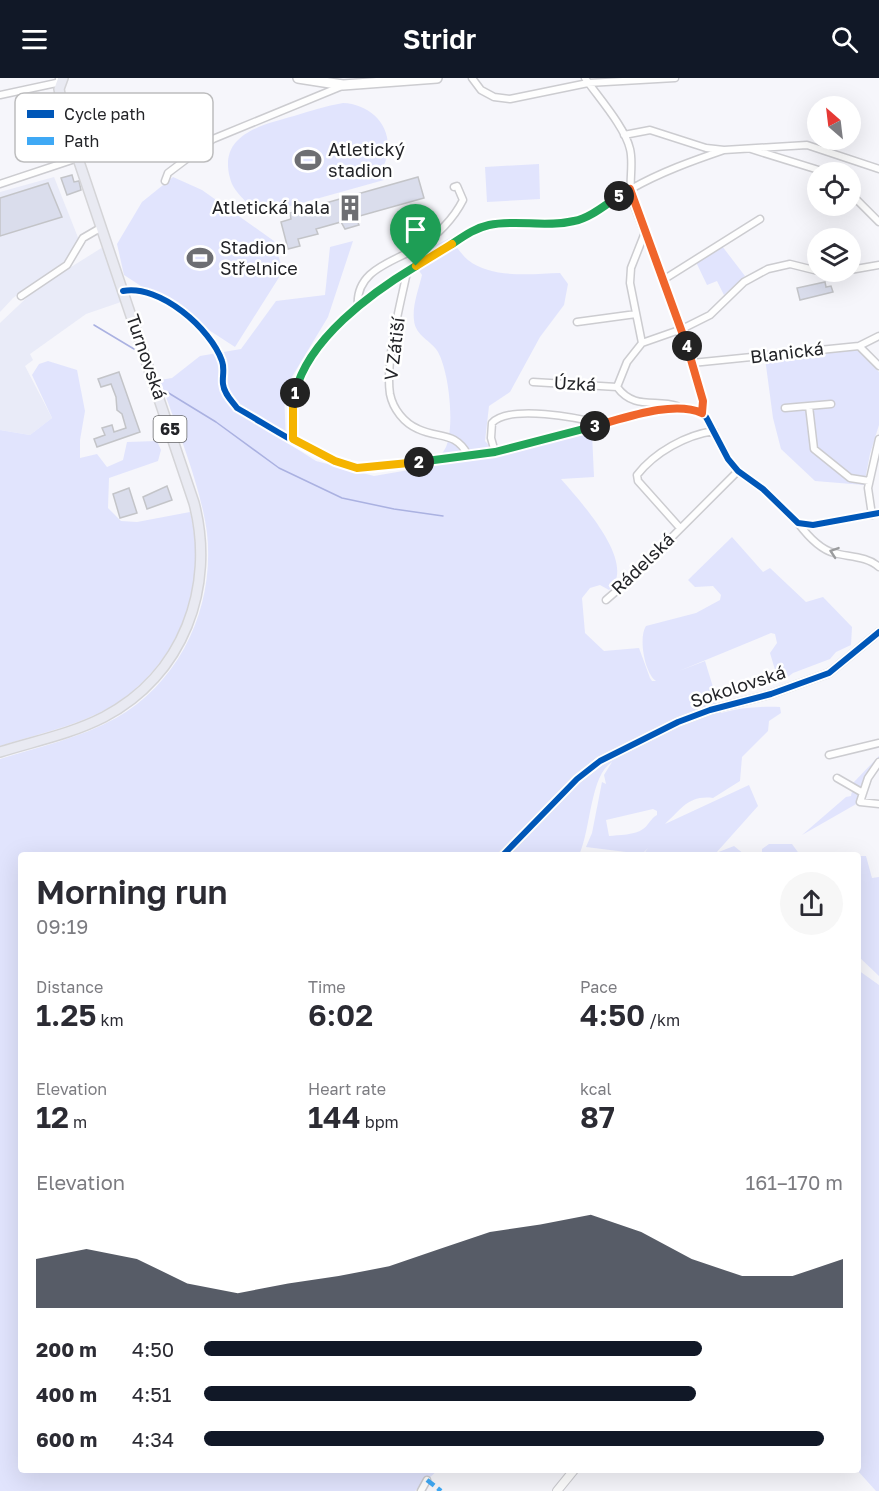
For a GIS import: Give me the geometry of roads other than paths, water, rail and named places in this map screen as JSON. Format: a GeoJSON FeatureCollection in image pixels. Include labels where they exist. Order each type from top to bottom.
{"type":"FeatureCollection","features":[{"type":"Feature","properties":{"kind":"main road"},"geometry":{"type":"LineString","coordinates":[[298,78],[343,85],[434,78]]}},
{"type":"Feature","properties":{"kind":"main road","name":"Turnovská"},"geometry":{"type":"LineString","coordinates":[[0,752],[96,721],[125,705],[145,688],[166,666],[183,639],[194,608],[201,571],[200,533],[194,503],[79,162]]}},
{"type":"Feature","properties":{"kind":"street"},"geometry":{"type":"LineString","coordinates":[[472,78],[481,90],[494,97],[510,99],[586,81],[675,78]]}},
{"type":"Feature","properties":{"kind":"street"},"geometry":{"type":"LineString","coordinates":[[0,95],[61,79]]}},
{"type":"Feature","properties":{"kind":"street"},"geometry":{"type":"LineString","coordinates":[[586,81],[624,135],[630,150],[630,189],[644,235],[682,329],[703,401],[702,413],[728,459],[738,471],[763,489],[798,523],[808,537],[831,552],[870,560],[879,567]]}},
{"type":"Feature","properties":{"kind":"street"},"geometry":{"type":"LineString","coordinates":[[213,139],[343,85]]}},
{"type":"Feature","properties":{"kind":"street"},"geometry":{"type":"LineString","coordinates":[[624,135],[650,130],[706,148],[724,150]]}},
{"type":"Feature","properties":{"kind":"street"},"geometry":{"type":"LineString","coordinates":[[293,439],[293,403],[297,386],[313,355],[335,328],[407,271],[474,230],[504,223],[549,226],[577,221],[663,172],[724,150],[807,145],[879,169]]}},
{"type":"Feature","properties":{"kind":"street"},"geometry":{"type":"LineString","coordinates":[[746,147],[807,166]]}},
{"type":"Feature","properties":{"kind":"street"},"geometry":{"type":"LineString","coordinates":[[0,184],[66,162]]}},
{"type":"Feature","properties":{"kind":"street"},"geometry":{"type":"LineString","coordinates":[[165,181],[168,173],[183,162]]}},
{"type":"Feature","properties":{"kind":"street"},"geometry":{"type":"LineString","coordinates":[[358,308],[357,295],[369,276],[385,262],[419,247],[455,215],[463,200],[457,186],[454,187]]}},
{"type":"Feature","properties":{"kind":"street"},"geometry":{"type":"LineString","coordinates":[[861,204],[879,222]]}},
{"type":"Feature","properties":{"kind":"street"},"geometry":{"type":"LineString","coordinates":[[663,279],[760,219]]}},
{"type":"Feature","properties":{"kind":"street"},"geometry":{"type":"LineString","coordinates":[[21,296],[67,265],[83,238],[102,227]]}},
{"type":"Feature","properties":{"kind":"street"},"geometry":{"type":"LineString","coordinates":[[642,343],[630,275],[644,235]]}},
{"type":"Feature","properties":{"kind":"street"},"geometry":{"type":"LineString","coordinates":[[702,413],[669,404],[647,404],[631,399],[616,387],[627,362],[642,343],[682,329],[716,311],[744,282],[768,269],[790,264],[807,268]]}},
{"type":"Feature","properties":{"kind":"street"},"geometry":{"type":"LineString","coordinates":[[861,268],[879,265]]}},
{"type":"Feature","properties":{"kind":"street","name":"V Zátiší"},"geometry":{"type":"LineString","coordinates":[[407,271],[389,378],[390,396],[402,418],[417,429],[455,439],[462,444],[468,455]]}},
{"type":"Feature","properties":{"kind":"street"},"geometry":{"type":"LineString","coordinates":[[123,291],[138,290],[154,296],[187,314],[209,334],[223,363],[223,384],[226,393],[237,408],[335,461],[357,468],[375,468],[495,452],[637,415],[683,408]]}},
{"type":"Feature","properties":{"kind":"street"},"geometry":{"type":"LineString","coordinates":[[577,322],[636,314]]}},
{"type":"Feature","properties":{"kind":"street","name":"Blanická"},"geometry":{"type":"LineString","coordinates":[[692,363],[859,346],[879,336]]}},
{"type":"Feature","properties":{"kind":"street"},"geometry":{"type":"LineString","coordinates":[[859,346],[879,366]]}},
{"type":"Feature","properties":{"kind":"street","name":"Úzká"},"geometry":{"type":"LineString","coordinates":[[533,382],[616,387]]}},
{"type":"Feature","properties":{"kind":"street"},"geometry":{"type":"LineString","coordinates":[[785,408],[831,404]]}},
{"type":"Feature","properties":{"kind":"street"},"geometry":{"type":"LineString","coordinates":[[809,406],[814,449],[850,478],[869,481]]}},
{"type":"Feature","properties":{"kind":"street"},"geometry":{"type":"LineString","coordinates":[[495,452],[492,423],[502,416],[538,415],[582,419],[603,424]]}},
{"type":"Feature","properties":{"kind":"street","name":"Rádelská"},"geometry":{"type":"LineString","coordinates":[[680,528],[638,481],[637,475],[644,466],[685,439],[698,433],[714,431]]}},
{"type":"Feature","properties":{"kind":"street"},"geometry":{"type":"LineString","coordinates":[[798,523],[813,525],[876,514],[868,488],[879,440]]}},
{"type":"Feature","properties":{"kind":"street","name":"Rádelská"},"geometry":{"type":"LineString","coordinates":[[606,600],[623,586],[738,471]]}},
{"type":"Feature","properties":{"kind":"street","name":"Sokolovská"},"geometry":{"type":"LineString","coordinates":[[506,852],[577,779],[600,761],[710,710],[771,694],[829,673],[879,632]]}},
{"type":"Feature","properties":{"kind":"street"},"geometry":{"type":"LineString","coordinates":[[829,755],[879,743]]}},
{"type":"Feature","properties":{"kind":"street"},"geometry":{"type":"LineString","coordinates":[[879,762],[868,778],[860,802],[879,804]]}},
{"type":"Feature","properties":{"kind":"street"},"geometry":{"type":"LineString","coordinates":[[837,778],[863,793]]}},
{"type":"Feature","properties":{"kind":"street"},"geometry":{"type":"LineString","coordinates":[[557,1491],[572,1473]]}},
{"type":"Feature","properties":{"kind":"street"},"geometry":{"type":"LineString","coordinates":[[421,1491],[427,1480]]}},
{"type":"Feature","properties":{"kind":"waterway"},"geometry":{"type":"LineString","coordinates":[[94,325],[134,349]]}},
{"type":"Feature","properties":{"kind":"waterway"},"geometry":{"type":"LineString","coordinates":[[167,392],[216,422],[279,468],[342,498],[443,516]]}},
{"type":"Feature","properties":{"kind":"place","name":"Atletický stadion"},"geometry":{"type":"Point","coordinates":[308,160]}},
{"type":"Feature","properties":{"kind":"place","name":"Atletická hala"},"geometry":{"type":"Point","coordinates":[350,208]}},
{"type":"Feature","properties":{"kind":"place","name":"Stadion Střelnice"},"geometry":{"type":"Point","coordinates":[200,258]}}]}
